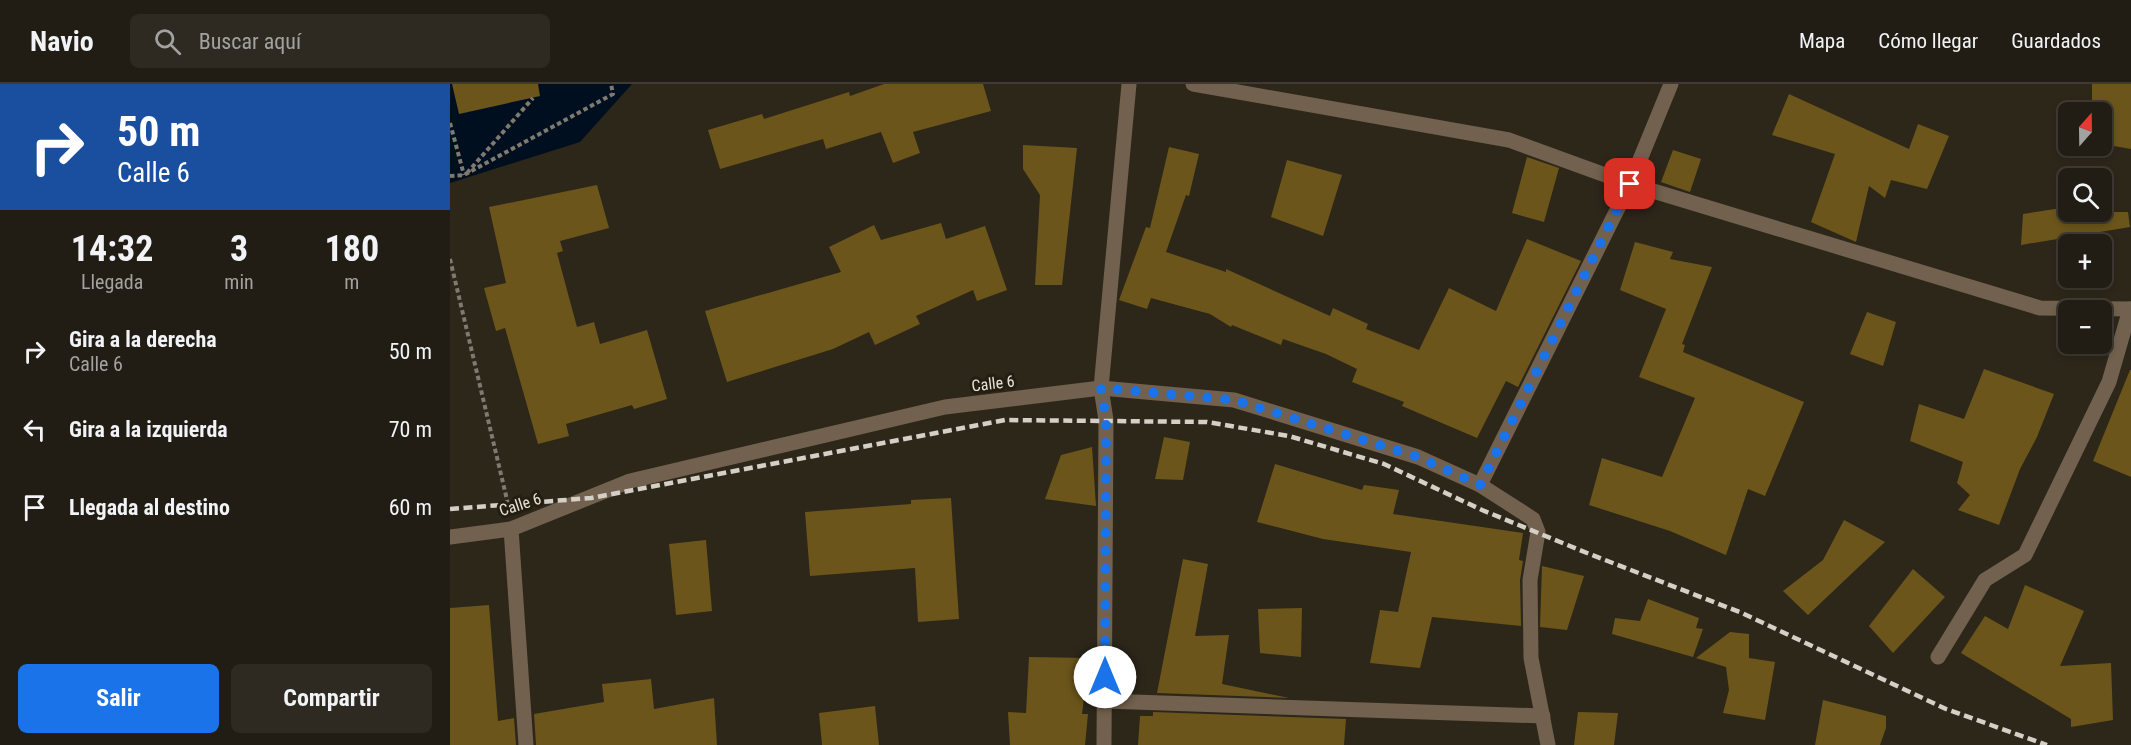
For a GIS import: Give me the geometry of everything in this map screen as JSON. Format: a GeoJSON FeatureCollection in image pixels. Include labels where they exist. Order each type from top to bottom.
{"type":"FeatureCollection","features":[{"type":"Feature","properties":{"kind":"street"},"geometry":{"type":"LineString","coordinates":[[1104,745],[1106,420],[1101,388],[1129,84]]}},
{"type":"Feature","properties":{"kind":"street"},"geometry":{"type":"LineString","coordinates":[[1193,84],[1509,140],[1630,184],[2040,308],[2130,309],[2109,382],[2025,555],[1985,580],[1938,657]]}},
{"type":"Feature","properties":{"kind":"street"},"geometry":{"type":"LineString","coordinates":[[1480,485],[1630,184],[1671,84]]}},
{"type":"Feature","properties":{"kind":"street","name":"Calle 6"},"geometry":{"type":"LineString","coordinates":[[450,537],[511,529],[630,481],[945,407],[1101,388],[1234,400],[1418,457],[1480,485],[1533,519],[1538,532],[1530,580],[1528,622],[1531,658],[1543,716]]}},
{"type":"Feature","properties":{"kind":"street"},"geometry":{"type":"LineString","coordinates":[[511,529],[526,745]]}},
{"type":"Feature","properties":{"kind":"street"},"geometry":{"type":"LineString","coordinates":[[1105,701],[1543,716],[1548,745]]}},
{"type":"Feature","properties":{"kind":"path"},"geometry":{"type":"LineString","coordinates":[[450,176],[464,176],[613,94],[611,84]]}},
{"type":"Feature","properties":{"kind":"path"},"geometry":{"type":"LineString","coordinates":[[464,176],[533,98]]}},
{"type":"Feature","properties":{"kind":"path"},"geometry":{"type":"LineString","coordinates":[[450,123],[464,176]]}},
{"type":"Feature","properties":{"kind":"path"},"geometry":{"type":"LineString","coordinates":[[450,260],[508,504],[511,529]]}},
{"type":"Feature","properties":{"kind":"water"},"geometry":{"type":"Polygon","coordinates":[[[450,84],[632,84],[580,142],[450,183],[450,84]]]}},
{"type":"Feature","properties":{"kind":"building"},"geometry":{"type":"Polygon","coordinates":[[[452,84],[538,84],[540,96],[459,114],[452,84]]]}},
{"type":"Feature","properties":{"kind":"building"},"geometry":{"type":"Polygon","coordinates":[[[884,84],[983,84],[991,111],[913,132],[920,153],[893,163],[881,132],[826,149],[823,139],[720,169],[708,130],[762,114],[764,119],[849,92],[850,96],[884,84]]]}},
{"type":"Feature","properties":{"kind":"building"},"geometry":{"type":"Polygon","coordinates":[[[2092,84],[2131,84],[2131,149],[2112,146],[2112,102],[2092,102],[2092,84]]]}},
{"type":"Feature","properties":{"kind":"building"},"geometry":{"type":"Polygon","coordinates":[[[1789,94],[1909,149],[1918,124],[1949,136],[1927,189],[1891,180],[1885,198],[1869,186],[1856,242],[1811,222],[1835,154],[1772,135],[1789,94]]]}},
{"type":"Feature","properties":{"kind":"building"},"geometry":{"type":"Polygon","coordinates":[[[1023,145],[1077,148],[1062,285],[1035,285],[1040,195],[1023,169],[1023,145]]]}},
{"type":"Feature","properties":{"kind":"building"},"geometry":{"type":"Polygon","coordinates":[[[1169,147],[1199,154],[1189,196],[1186,195],[1166,252],[1226,272],[1226,269],[1330,316],[1333,308],[1368,324],[1366,329],[1419,350],[1449,288],[1496,311],[1527,239],[1581,261],[1518,387],[1506,381],[1477,438],[1402,406],[1404,402],[1352,382],[1357,369],[1326,354],[1283,339],[1281,345],[1232,325],[1231,327],[1210,314],[1151,298],[1147,309],[1119,300],[1146,227],[1150,228],[1169,147]]]}},
{"type":"Feature","properties":{"kind":"building"},"geometry":{"type":"Polygon","coordinates":[[[1673,150],[1701,159],[1690,192],[1661,182],[1673,150]]]}},
{"type":"Feature","properties":{"kind":"building"},"geometry":{"type":"Polygon","coordinates":[[[1527,157],[1559,168],[1544,222],[1512,213],[1527,157]]]}},
{"type":"Feature","properties":{"kind":"building"},"geometry":{"type":"Polygon","coordinates":[[[1287,160],[1342,175],[1323,236],[1271,217],[1287,160]]]}},
{"type":"Feature","properties":{"kind":"building"},"geometry":{"type":"Polygon","coordinates":[[[597,185],[609,228],[560,241],[563,251],[557,253],[577,327],[594,322],[600,344],[647,330],[667,399],[634,409],[632,405],[566,424],[569,436],[538,444],[505,328],[496,331],[484,288],[506,283],[489,207],[597,185]]]}},
{"type":"Feature","properties":{"kind":"building"},"geometry":{"type":"Polygon","coordinates":[[[2058,209],[2058,222],[2112,222],[2112,212],[2128,212],[2130,227],[2088,234],[2058,234],[2058,239],[2021,245],[2023,214],[2058,209]]]}},
{"type":"Feature","properties":{"kind":"building"},"geometry":{"type":"Polygon","coordinates":[[[941,223],[946,239],[985,226],[1007,290],[977,301],[973,290],[916,316],[920,324],[875,345],[869,332],[833,349],[727,382],[705,311],[841,272],[829,247],[874,225],[881,240],[941,223]]]}},
{"type":"Feature","properties":{"kind":"building"},"geometry":{"type":"Polygon","coordinates":[[[1635,242],[1673,252],[1670,259],[1712,267],[1682,344],[1685,345],[1683,352],[1804,402],[1765,496],[1748,489],[1726,555],[1670,531],[1589,505],[1602,458],[1662,477],[1695,398],[1639,377],[1666,309],[1620,290],[1635,242]]]}},
{"type":"Feature","properties":{"kind":"building"},"geometry":{"type":"Polygon","coordinates":[[[1867,312],[1896,322],[1883,366],[1850,354],[1867,312]]]}},
{"type":"Feature","properties":{"kind":"building"},"geometry":{"type":"Polygon","coordinates":[[[1984,369],[2054,394],[2037,437],[2020,469],[1999,525],[1958,510],[1970,495],[1957,483],[1963,462],[1910,441],[1919,404],[1964,419],[1984,369]]]}},
{"type":"Feature","properties":{"kind":"building"},"geometry":{"type":"Polygon","coordinates":[[[2131,370],[2131,477],[2093,461],[2131,370]]]}},
{"type":"Feature","properties":{"kind":"building"},"geometry":{"type":"Polygon","coordinates":[[[1164,437],[1190,442],[1183,480],[1155,479],[1164,437]]]}},
{"type":"Feature","properties":{"kind":"building"},"geometry":{"type":"Polygon","coordinates":[[[1092,447],[1096,506],[1045,499],[1061,455],[1092,447]]]}},
{"type":"Feature","properties":{"kind":"building"},"geometry":{"type":"Polygon","coordinates":[[[1275,464],[1362,490],[1364,485],[1399,490],[1393,514],[1523,533],[1519,560],[1523,561],[1520,580],[1521,626],[1432,617],[1420,668],[1370,663],[1380,610],[1398,612],[1411,552],[1323,539],[1257,522],[1275,464]]]}},
{"type":"Feature","properties":{"kind":"building"},"geometry":{"type":"Polygon","coordinates":[[[951,498],[959,619],[918,622],[915,568],[810,576],[805,512],[911,504],[911,500],[951,498]]]}},
{"type":"Feature","properties":{"kind":"building"},"geometry":{"type":"Polygon","coordinates":[[[1844,520],[1885,542],[1808,615],[1783,591],[1823,560],[1844,520]]]}},
{"type":"Feature","properties":{"kind":"building"},"geometry":{"type":"Polygon","coordinates":[[[706,540],[712,611],[676,615],[669,544],[706,540]]]}},
{"type":"Feature","properties":{"kind":"building"},"geometry":{"type":"Polygon","coordinates":[[[1183,559],[1208,564],[1195,636],[1229,635],[1222,684],[1289,698],[1157,693],[1183,559]]]}},
{"type":"Feature","properties":{"kind":"building"},"geometry":{"type":"Polygon","coordinates":[[[1542,566],[1584,576],[1567,630],[1540,627],[1542,566]]]}},
{"type":"Feature","properties":{"kind":"building"},"geometry":{"type":"Polygon","coordinates":[[[1913,569],[1945,597],[1893,653],[1869,626],[1913,569]]]}},
{"type":"Feature","properties":{"kind":"building"},"geometry":{"type":"Polygon","coordinates":[[[2025,585],[2084,611],[2060,666],[2111,663],[2113,720],[2071,727],[2071,719],[1961,653],[1985,616],[2008,629],[2025,585]]]}},
{"type":"Feature","properties":{"kind":"building"},"geometry":{"type":"Polygon","coordinates":[[[1648,599],[1699,618],[1696,628],[1703,629],[1693,657],[1612,634],[1615,618],[1640,621],[1648,599]]]}},
{"type":"Feature","properties":{"kind":"building"},"geometry":{"type":"Polygon","coordinates":[[[489,605],[498,721],[514,718],[516,745],[450,745],[450,608],[489,605]]]}},
{"type":"Feature","properties":{"kind":"building"},"geometry":{"type":"Polygon","coordinates":[[[1302,608],[1301,657],[1260,653],[1258,609],[1302,608]]]}},
{"type":"Feature","properties":{"kind":"building"},"geometry":{"type":"Polygon","coordinates":[[[1730,632],[1749,634],[1749,658],[1775,662],[1765,720],[1723,713],[1729,690],[1726,667],[1696,658],[1730,632]]]}},
{"type":"Feature","properties":{"kind":"building"},"geometry":{"type":"Polygon","coordinates":[[[1029,657],[1089,658],[1082,714],[1088,714],[1085,745],[1010,745],[1008,712],[1026,713],[1029,657]]]}},
{"type":"Feature","properties":{"kind":"building"},"geometry":{"type":"Polygon","coordinates":[[[651,679],[654,709],[714,698],[717,745],[536,745],[534,714],[604,702],[602,684],[651,679]]]}},
{"type":"Feature","properties":{"kind":"building"},"geometry":{"type":"Polygon","coordinates":[[[1823,700],[1886,716],[1886,728],[1880,745],[1815,745],[1823,700]]]}},
{"type":"Feature","properties":{"kind":"building"},"geometry":{"type":"Polygon","coordinates":[[[875,706],[879,745],[822,745],[819,713],[875,706]]]}},
{"type":"Feature","properties":{"kind":"building"},"geometry":{"type":"Polygon","coordinates":[[[1153,712],[1346,719],[1344,745],[1138,745],[1140,716],[1153,716],[1153,712]]]}},
{"type":"Feature","properties":{"kind":"building"},"geometry":{"type":"Polygon","coordinates":[[[1578,712],[1618,713],[1614,745],[1574,745],[1578,712]]]}},
{"type":"Feature","properties":{"kind":"railway"},"geometry":{"type":"LineString","coordinates":[[450,509],[591,498],[1005,420],[1207,422],[1289,436],[1384,464],[1482,510],[1742,613],[1946,709],[2047,745]]}},
{"type":"Feature","properties":{"kind":"route"},"geometry":{"type":"LineString","coordinates":[[1105,677],[1106,420],[1101,388],[1234,400],[1418,457],[1480,485],[1630,184]]}}]}
